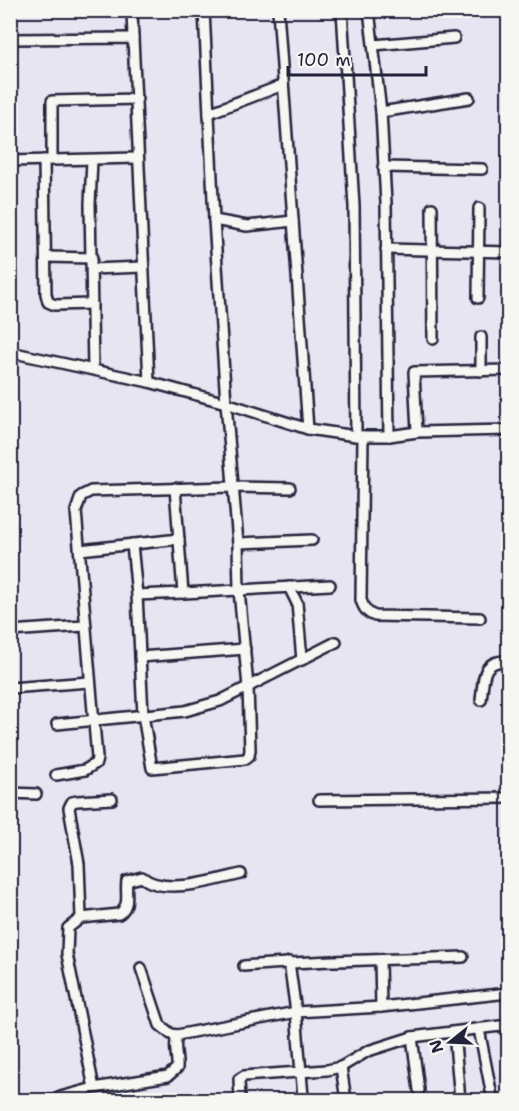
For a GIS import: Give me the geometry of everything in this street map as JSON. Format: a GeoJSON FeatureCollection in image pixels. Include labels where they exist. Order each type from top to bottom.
{"type":"FeatureCollection","features":[{"type":"Feature","properties":{"kind":"street"},"geometry":{"type":"LineString","coordinates":[[132,10],[149,382]]}},
{"type":"Feature","properties":{"kind":"street"},"geometry":{"type":"LineString","coordinates":[[132,544],[143,715],[151,765],[155,769],[245,759],[249,756],[250,750],[248,687],[239,590],[238,543],[232,487],[214,220],[204,10]]}},
{"type":"Feature","properties":{"kind":"street"},"geometry":{"type":"LineString","coordinates":[[278,10],[308,429]]}},
{"type":"Feature","properties":{"kind":"street"},"geometry":{"type":"LineString","coordinates":[[342,10],[354,206],[360,436],[361,600],[369,614],[375,616],[480,618]]}},
{"type":"Feature","properties":{"kind":"street"},"geometry":{"type":"LineString","coordinates":[[369,10],[381,112],[389,436]]}},
{"type":"Feature","properties":{"kind":"street"},"geometry":{"type":"LineString","coordinates":[[10,39],[133,38]]}},
{"type":"Feature","properties":{"kind":"street"},"geometry":{"type":"LineString","coordinates":[[374,45],[454,38]]}},
{"type":"Feature","properties":{"kind":"street"},"geometry":{"type":"LineString","coordinates":[[209,113],[284,85]]}},
{"type":"Feature","properties":{"kind":"street"},"geometry":{"type":"LineString","coordinates":[[381,112],[469,98]]}},
{"type":"Feature","properties":{"kind":"street"},"geometry":{"type":"LineString","coordinates":[[92,304],[55,305],[48,302],[46,294],[48,160],[52,101],[137,99]]}},
{"type":"Feature","properties":{"kind":"street"},"geometry":{"type":"LineString","coordinates":[[10,160],[137,158]]}},
{"type":"Feature","properties":{"kind":"street"},"geometry":{"type":"LineString","coordinates":[[92,160],[93,369]]}},
{"type":"Feature","properties":{"kind":"street"},"geometry":{"type":"LineString","coordinates":[[383,167],[482,169]]}},
{"type":"Feature","properties":{"kind":"street"},"geometry":{"type":"LineString","coordinates":[[432,208],[434,339]]}},
{"type":"Feature","properties":{"kind":"street"},"geometry":{"type":"LineString","coordinates":[[478,298],[479,208]]}},
{"type":"Feature","properties":{"kind":"street"},"geometry":{"type":"LineString","coordinates":[[214,220],[248,226],[293,221]]}},
{"type":"Feature","properties":{"kind":"street"},"geometry":{"type":"LineString","coordinates":[[386,249],[508,252]]}},
{"type":"Feature","properties":{"kind":"street"},"geometry":{"type":"LineString","coordinates":[[45,257],[92,258]]}},
{"type":"Feature","properties":{"kind":"street"},"geometry":{"type":"LineString","coordinates":[[92,269],[143,267]]}},
{"type":"Feature","properties":{"kind":"street"},"geometry":{"type":"LineString","coordinates":[[481,337],[481,371]]}},
{"type":"Feature","properties":{"kind":"street"},"geometry":{"type":"LineString","coordinates":[[10,352],[149,382],[308,429],[360,436],[508,430]]}},
{"type":"Feature","properties":{"kind":"street"},"geometry":{"type":"LineString","coordinates":[[417,432],[414,372],[508,370]]}},
{"type":"Feature","properties":{"kind":"street"},"geometry":{"type":"LineString","coordinates":[[56,775],[85,770],[96,763],[76,511],[81,496],[91,491],[232,487],[290,488]]}},
{"type":"Feature","properties":{"kind":"street"},"geometry":{"type":"LineString","coordinates":[[175,488],[183,593]]}},
{"type":"Feature","properties":{"kind":"street"},"geometry":{"type":"LineString","coordinates":[[80,550],[179,539]]}},
{"type":"Feature","properties":{"kind":"street"},"geometry":{"type":"LineString","coordinates":[[238,543],[312,540]]}},
{"type":"Feature","properties":{"kind":"street"},"geometry":{"type":"LineString","coordinates":[[137,596],[330,585]]}},
{"type":"Feature","properties":{"kind":"street"},"geometry":{"type":"LineString","coordinates":[[289,587],[297,603],[302,660]]}},
{"type":"Feature","properties":{"kind":"street"},"geometry":{"type":"LineString","coordinates":[[10,631],[84,626]]}},
{"type":"Feature","properties":{"kind":"street"},"geometry":{"type":"LineString","coordinates":[[57,724],[185,711],[220,701],[336,642]]}},
{"type":"Feature","properties":{"kind":"street"},"geometry":{"type":"LineString","coordinates":[[140,657],[245,649]]}},
{"type":"Feature","properties":{"kind":"street"},"geometry":{"type":"LineString","coordinates":[[481,700],[488,667],[495,662],[508,661]]}},
{"type":"Feature","properties":{"kind":"street"},"geometry":{"type":"LineString","coordinates":[[10,688],[89,682]]}},
{"type":"Feature","properties":{"kind":"street"},"geometry":{"type":"LineString","coordinates":[[10,793],[36,794]]}},
{"type":"Feature","properties":{"kind":"street"},"geometry":{"type":"LineString","coordinates":[[319,800],[508,798]]}},
{"type":"Feature","properties":{"kind":"street"},"geometry":{"type":"LineString","coordinates":[[81,918],[79,864],[69,808],[72,802],[111,799]]}},
{"type":"Feature","properties":{"kind":"street"},"geometry":{"type":"LineString","coordinates":[[94,1088],[67,954],[69,928],[81,918],[119,914],[128,902],[127,882],[137,878],[142,877],[147,882],[168,886],[206,882],[241,874]]}},
{"type":"Feature","properties":{"kind":"street"},"geometry":{"type":"LineString","coordinates":[[244,966],[289,962],[463,957]]}},
{"type":"Feature","properties":{"kind":"street"},"geometry":{"type":"LineString","coordinates":[[380,961],[381,1007]]}},
{"type":"Feature","properties":{"kind":"street"},"geometry":{"type":"LineString","coordinates":[[289,962],[303,1096]]}},
{"type":"Feature","properties":{"kind":"street"},"geometry":{"type":"LineString","coordinates":[[141,968],[160,1025],[171,1034],[177,1035],[296,1012],[381,1007],[508,993]]}},
{"type":"Feature","properties":{"kind":"street"},"geometry":{"type":"LineString","coordinates":[[240,1101],[239,1079],[244,1076],[302,1073],[341,1066],[368,1052],[412,1037],[508,1025]]}},
{"type":"Feature","properties":{"kind":"street"},"geometry":{"type":"LineString","coordinates":[[479,1029],[492,1096],[496,1101]]}},
{"type":"Feature","properties":{"kind":"street"},"geometry":{"type":"LineString","coordinates":[[454,1032],[460,1101]]}},
{"type":"Feature","properties":{"kind":"street"},"geometry":{"type":"LineString","coordinates":[[50,1101],[94,1088],[168,1076],[177,1068],[178,1060],[174,1042],[177,1035]]}},
{"type":"Feature","properties":{"kind":"street"},"geometry":{"type":"LineString","coordinates":[[412,1037],[419,1090]]}},
{"type":"Feature","properties":{"kind":"street"},"geometry":{"type":"LineString","coordinates":[[341,1066],[346,1101]]}}]}
